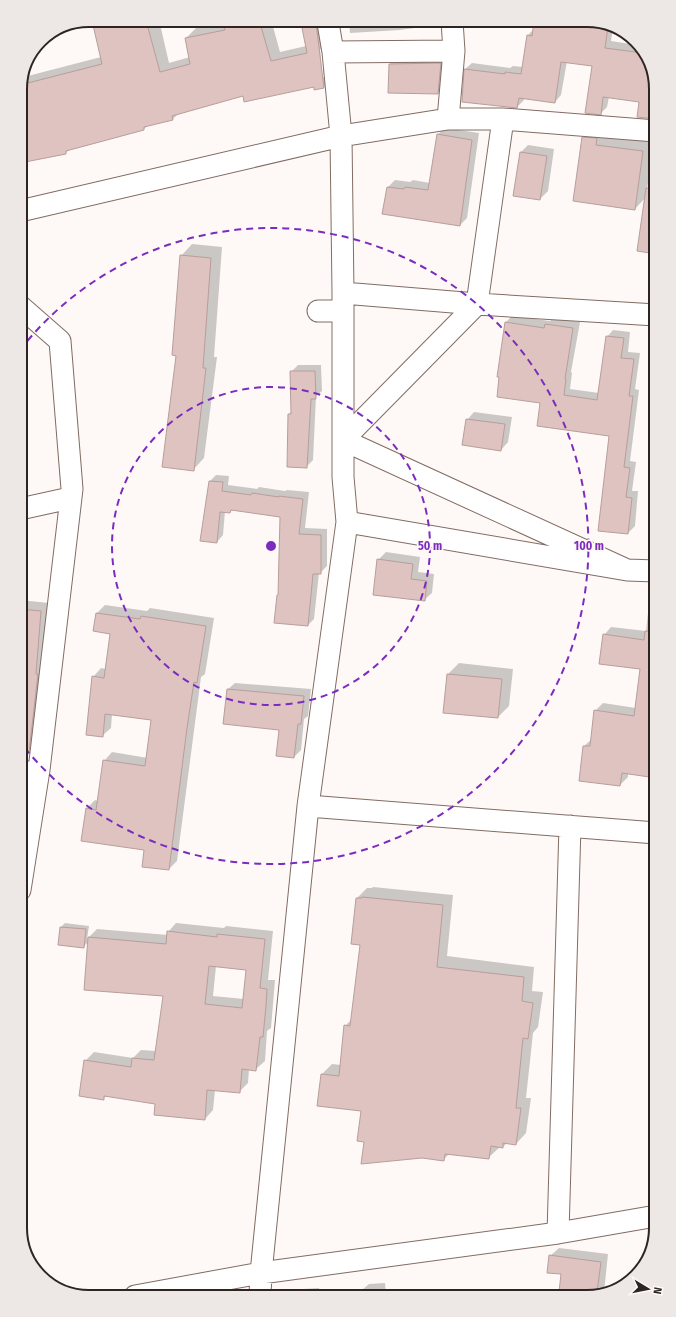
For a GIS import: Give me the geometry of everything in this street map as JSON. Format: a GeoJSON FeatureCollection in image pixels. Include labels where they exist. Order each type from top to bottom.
{"type":"FeatureCollection","features":[{"type":"Feature","properties":{"kind":"street"},"geometry":{"type":"LineString","coordinates":[[260,1290],[308,806],[347,522],[343,477],[341,136],[333,52],[329,27]]}},
{"type":"Feature","properties":{"kind":"street"},"geometry":{"type":"LineString","coordinates":[[448,119],[454,51],[452,27]]}},
{"type":"Feature","properties":{"kind":"street"},"geometry":{"type":"LineString","coordinates":[[333,52],[454,51]]}},
{"type":"Feature","properties":{"kind":"street"},"geometry":{"type":"LineString","coordinates":[[27,209],[341,136],[448,119],[503,120],[649,130]]}},
{"type":"Feature","properties":{"kind":"street"},"geometry":{"type":"LineString","coordinates":[[343,440],[477,304],[503,120]]}},
{"type":"Feature","properties":{"kind":"street"},"geometry":{"type":"LineString","coordinates":[[318,311],[343,302],[477,304],[649,315]]}},
{"type":"Feature","properties":{"kind":"street"},"geometry":{"type":"LineString","coordinates":[[27,312],[60,341],[72,489],[30,772],[27,807]]}},
{"type":"Feature","properties":{"kind":"street"},"geometry":{"type":"LineString","coordinates":[[343,440],[627,570]]}},
{"type":"Feature","properties":{"kind":"street"},"geometry":{"type":"LineString","coordinates":[[27,507],[70,498]]}},
{"type":"Feature","properties":{"kind":"street"},"geometry":{"type":"LineString","coordinates":[[347,522],[627,570],[649,571]]}},
{"type":"Feature","properties":{"kind":"street"},"geometry":{"type":"LineString","coordinates":[[308,806],[649,832]]}},
{"type":"Feature","properties":{"kind":"street"},"geometry":{"type":"LineString","coordinates":[[558,1233],[570,826]]}},
{"type":"Feature","properties":{"kind":"street"},"geometry":{"type":"LineString","coordinates":[[167,1290],[261,1273],[558,1233],[649,1217]]}},
{"type":"Feature","properties":{"kind":"building"},"geometry":{"type":"Polygon","coordinates":[[[93,27],[148,27],[160,72],[190,64],[185,38],[225,30],[224,27],[261,27],[271,61],[307,53],[302,27],[316,27],[324,88],[314,90],[314,87],[244,102],[243,96],[172,116],[173,120],[144,127],[144,130],[66,151],[66,154],[27,162],[27,83],[102,64],[93,27]]]}},
{"type":"Feature","properties":{"kind":"building"},"geometry":{"type":"Polygon","coordinates":[[[533,27],[591,27],[607,30],[605,48],[637,52],[641,58],[648,77],[649,118],[637,117],[639,102],[603,97],[601,115],[585,113],[592,66],[561,62],[555,103],[519,98],[517,108],[462,102],[464,69],[505,74],[505,72],[521,74],[527,35],[532,36],[533,27]]]}},
{"type":"Feature","properties":{"kind":"building"},"geometry":{"type":"Polygon","coordinates":[[[441,63],[438,94],[388,93],[389,64],[441,63]]]}},
{"type":"Feature","properties":{"kind":"building"},"geometry":{"type":"Polygon","coordinates":[[[437,134],[472,140],[460,226],[382,214],[387,187],[404,189],[405,187],[428,190],[437,134]]]}},
{"type":"Feature","properties":{"kind":"building"},"geometry":{"type":"Polygon","coordinates":[[[582,137],[597,138],[596,145],[643,151],[635,210],[573,201],[582,137]]]}},
{"type":"Feature","properties":{"kind":"building"},"geometry":{"type":"Polygon","coordinates":[[[520,152],[547,156],[540,200],[513,196],[520,152]]]}},
{"type":"Feature","properties":{"kind":"building"},"geometry":{"type":"Polygon","coordinates":[[[646,188],[649,188],[649,253],[637,251],[646,188]]]}},
{"type":"Feature","properties":{"kind":"building"},"geometry":{"type":"Polygon","coordinates":[[[180,255],[211,258],[203,368],[206,368],[194,471],[162,467],[176,356],[172,355],[180,255]]]}},
{"type":"Feature","properties":{"kind":"building"},"geometry":{"type":"Polygon","coordinates":[[[505,322],[544,328],[545,324],[573,328],[564,395],[597,400],[606,336],[624,338],[621,358],[634,359],[629,396],[633,396],[624,467],[630,468],[626,497],[632,498],[628,534],[598,531],[609,436],[537,426],[540,403],[497,397],[499,377],[497,377],[505,322]]]}},
{"type":"Feature","properties":{"kind":"building"},"geometry":{"type":"Polygon","coordinates":[[[290,371],[315,371],[316,399],[311,399],[307,468],[287,467],[288,414],[291,414],[290,371]]]}},
{"type":"Feature","properties":{"kind":"building"},"geometry":{"type":"Polygon","coordinates":[[[466,419],[505,424],[501,451],[462,445],[466,419]]]}},
{"type":"Feature","properties":{"kind":"building"},"geometry":{"type":"Polygon","coordinates":[[[209,481],[223,482],[222,491],[303,499],[299,534],[321,535],[321,574],[313,574],[308,626],[274,623],[278,595],[280,517],[231,510],[230,513],[220,512],[217,543],[200,541],[209,481]]]}},
{"type":"Feature","properties":{"kind":"building"},"geometry":{"type":"Polygon","coordinates":[[[377,559],[413,564],[411,579],[427,581],[425,601],[373,595],[377,559]]]}},
{"type":"Feature","properties":{"kind":"building"},"geometry":{"type":"Polygon","coordinates":[[[27,610],[41,611],[36,674],[38,674],[29,752],[27,752],[27,610]]]}},
{"type":"Feature","properties":{"kind":"building"},"geometry":{"type":"Polygon","coordinates":[[[96,613],[140,619],[141,616],[206,626],[197,683],[194,682],[187,728],[169,870],[142,867],[144,850],[81,841],[86,808],[96,810],[103,760],[145,766],[151,720],[105,714],[103,737],[86,735],[92,676],[104,678],[110,634],[93,631],[96,613]]]}},
{"type":"Feature","properties":{"kind":"building"},"geometry":{"type":"Polygon","coordinates":[[[645,631],[649,631],[649,777],[622,773],[620,786],[579,781],[583,746],[590,746],[594,710],[634,716],[640,669],[599,664],[603,634],[644,640],[645,631]]]}},
{"type":"Feature","properties":{"kind":"building"},"geometry":{"type":"Polygon","coordinates":[[[447,674],[502,679],[498,718],[443,713],[447,674]]]}},
{"type":"Feature","properties":{"kind":"building"},"geometry":{"type":"Polygon","coordinates":[[[227,689],[304,696],[301,724],[298,724],[294,758],[276,756],[279,730],[223,724],[227,689]]]}},
{"type":"Feature","properties":{"kind":"building"},"geometry":{"type":"Polygon","coordinates":[[[362,897],[443,905],[437,967],[524,977],[522,1001],[533,1003],[528,1039],[523,1038],[516,1108],[521,1108],[516,1145],[503,1143],[503,1148],[491,1146],[489,1159],[445,1154],[444,1161],[422,1158],[361,1164],[364,1142],[357,1141],[361,1111],[317,1106],[321,1074],[339,1076],[344,1025],[350,1026],[360,945],[351,944],[356,898],[362,897]]]}},
{"type":"Feature","properties":{"kind":"building"},"geometry":{"type":"Polygon","coordinates":[[[60,927],[86,929],[84,948],[58,945],[60,927]]]}},
{"type":"Feature","properties":{"kind":"building"},"geometry":{"type":"Polygon","coordinates":[[[167,931],[217,937],[217,934],[265,939],[260,988],[267,989],[266,1006],[263,1037],[260,1037],[256,1071],[242,1069],[240,1093],[207,1090],[205,1120],[154,1115],[155,1104],[104,1096],[104,1100],[79,1096],[84,1060],[131,1067],[132,1058],[154,1060],[163,996],[84,990],[88,937],[166,944],[167,931]],[[209,966],[205,1004],[242,1008],[246,970],[209,966]]]}},
{"type":"Feature","properties":{"kind":"building"},"geometry":{"type":"Polygon","coordinates":[[[549,1255],[601,1262],[597,1289],[559,1290],[561,1274],[547,1273],[549,1255]]]}}]}
